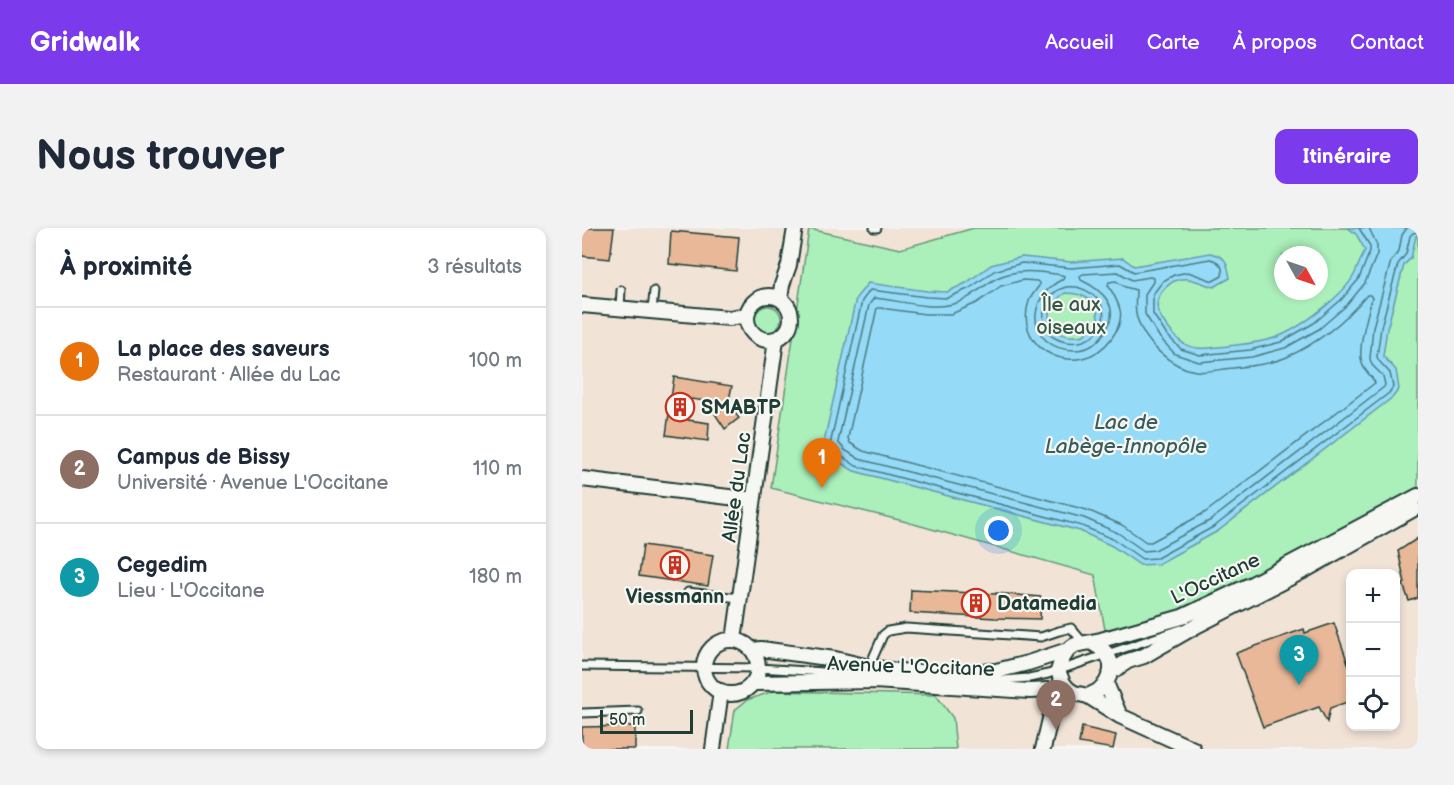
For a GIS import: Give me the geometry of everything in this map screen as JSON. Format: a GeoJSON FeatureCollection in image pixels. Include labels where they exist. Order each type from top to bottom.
{"type":"FeatureCollection","features":[{"type":"Feature","properties":{"kind":"street"},"geometry":{"type":"LineString","coordinates":[[776,340],[768,341],[754,336],[749,330],[746,315],[753,302],[759,298],[773,296],[780,299],[795,228]]}},
{"type":"Feature","properties":{"kind":"street","name":"Allée du Lac"},"geometry":{"type":"LineString","coordinates":[[734,640],[776,340],[787,331],[791,317],[786,304],[780,299]]}},
{"type":"Feature","properties":{"kind":"street"},"geometry":{"type":"LineString","coordinates":[[582,305],[729,318],[746,315]]}},
{"type":"Feature","properties":{"kind":"street"},"geometry":{"type":"LineString","coordinates":[[582,479],[753,500]]}},
{"type":"Feature","properties":{"kind":"street","name":"L'Occitane"},"geometry":{"type":"LineString","coordinates":[[1068,650],[1075,645],[1182,617],[1252,584],[1418,496]]}},
{"type":"Feature","properties":{"kind":"street","name":"L'Occitane"},"geometry":{"type":"LineString","coordinates":[[1088,696],[1098,691],[1108,677],[1128,661],[1156,650],[1198,625],[1310,568],[1418,506]]}},
{"type":"Feature","properties":{"kind":"street"},"geometry":{"type":"LineString","coordinates":[[725,640],[734,640],[748,645],[753,650],[759,668],[747,689],[729,694],[721,692],[709,682],[705,668],[706,659],[717,644],[725,640]]}},
{"type":"Feature","properties":{"kind":"street"},"geometry":{"type":"LineString","coordinates":[[1087,642],[1107,654],[1111,663],[1108,677],[1120,716]]}},
{"type":"Feature","properties":{"kind":"street","name":"Avenue L'Occitane"},"geometry":{"type":"LineString","coordinates":[[753,650],[835,658]]}},
{"type":"Feature","properties":{"kind":"street"},"geometry":{"type":"LineString","coordinates":[[1043,749],[1062,689],[1063,683],[1058,671],[1068,650]]}},
{"type":"Feature","properties":{"kind":"street","name":"Avenue L'Occitane"},"geometry":{"type":"LineString","coordinates":[[944,672],[996,671],[1068,650]]}},
{"type":"Feature","properties":{"kind":"street"},"geometry":{"type":"LineString","coordinates":[[835,658],[869,667],[897,671],[944,672]]}},
{"type":"Feature","properties":{"kind":"street","name":"Avenue L'Occitane"},"geometry":{"type":"LineString","coordinates":[[753,682],[874,681],[1030,691],[1062,689]]}},
{"type":"Feature","properties":{"kind":"street"},"geometry":{"type":"LineString","coordinates":[[1062,689],[1088,696],[1120,716],[1193,749]]}},
{"type":"Feature","properties":{"kind":"street"},"geometry":{"type":"LineString","coordinates":[[713,749],[721,692]]}},
{"type":"Feature","properties":{"kind":"lane"},"geometry":{"type":"LineString","coordinates":[[620,308],[621,290]]}},
{"type":"Feature","properties":{"kind":"lane"},"geometry":{"type":"LineString","coordinates":[[652,311],[654,291]]}},
{"type":"Feature","properties":{"kind":"lane","name":"L'Occitane"},"geometry":{"type":"LineString","coordinates":[[1170,632],[1216,610],[1313,557],[1349,533]]}},
{"type":"Feature","properties":{"kind":"lane"},"geometry":{"type":"LineString","coordinates":[[688,592],[739,598]]}},
{"type":"Feature","properties":{"kind":"lane","name":"L'Occitane"},"geometry":{"type":"LineString","coordinates":[[1170,632],[1198,625]]}},
{"type":"Feature","properties":{"kind":"lane"},"geometry":{"type":"LineString","coordinates":[[869,667],[883,635],[888,631],[906,628],[1041,638],[1071,628],[1087,642]]}},
{"type":"Feature","properties":{"kind":"lane","name":"Avenue L'Occitane"},"geometry":{"type":"LineString","coordinates":[[705,668],[796,669],[919,678],[1004,680],[1029,678],[1058,671],[1170,632]]}},
{"type":"Feature","properties":{"kind":"lane","name":"Avenue L'Occitane"},"geometry":{"type":"LineString","coordinates":[[796,669],[810,667],[835,658]]}},
{"type":"Feature","properties":{"kind":"lane"},"geometry":{"type":"LineString","coordinates":[[582,666],[705,668]]}},
{"type":"Feature","properties":{"kind":"lane","name":"Avenue L'Occitane"},"geometry":{"type":"LineString","coordinates":[[944,672],[967,679]]}},
{"type":"Feature","properties":{"kind":"lane"},"geometry":{"type":"LineString","coordinates":[[582,713],[638,711]]}},
{"type":"Feature","properties":{"kind":"shaded area"},"geometry":{"type":"Polygon","coordinates":[[[582,228],[1418,228],[1418,749],[582,749],[582,228]]]}},
{"type":"Feature","properties":{"kind":"green space","name":"Île aux oiseaux"},"geometry":{"type":"Polygon","coordinates":[[[974,228],[1418,228],[1418,487],[1251,580],[1198,606],[1105,630],[1095,575],[903,521],[771,488],[809,229],[900,249],[974,228]]]}},
{"type":"Feature","properties":{"kind":"green space"},"geometry":{"type":"Polygon","coordinates":[[[768,306],[777,310],[781,319],[777,328],[768,332],[759,328],[755,319],[759,310],[768,306]]]}},
{"type":"Feature","properties":{"kind":"green space"},"geometry":{"type":"Polygon","coordinates":[[[774,691],[936,695],[953,718],[956,749],[729,749],[735,710],[747,700],[774,691]]]}},
{"type":"Feature","properties":{"kind":"water","name":"Lac de Labège-Innopôle"},"geometry":{"type":"Polygon","coordinates":[[[1348,228],[1418,228],[1411,258],[1404,265],[1387,329],[1383,356],[1396,370],[1399,389],[1393,397],[1218,531],[1158,564],[1140,565],[1112,546],[1080,531],[854,471],[836,460],[823,446],[856,298],[868,283],[947,292],[966,283],[991,265],[1022,257],[1071,262],[1123,258],[1134,266],[1210,253],[1223,258],[1230,278],[1214,287],[1188,279],[1176,281],[1161,293],[1157,305],[1162,319],[1180,341],[1188,346],[1211,348],[1265,341],[1277,337],[1320,311],[1340,292],[1355,272],[1365,250],[1356,234],[1348,228]],[[1065,293],[1056,301],[1049,317],[1051,324],[1062,335],[1084,335],[1098,319],[1097,312],[1092,302],[1072,293],[1065,293]]]}},
{"type":"Feature","properties":{"kind":"building"},"geometry":{"type":"Polygon","coordinates":[[[582,228],[614,228],[610,259],[582,256],[582,228]]]}},
{"type":"Feature","properties":{"kind":"building"},"geometry":{"type":"Polygon","coordinates":[[[671,231],[739,237],[736,271],[669,264],[671,231]]]}},
{"type":"Feature","properties":{"kind":"building","name":"SMABTP"},"geometry":{"type":"Polygon","coordinates":[[[674,377],[732,386],[728,404],[691,399],[688,420],[709,423],[708,441],[666,435],[674,377]]]}},
{"type":"Feature","properties":{"kind":"building"},"geometry":{"type":"Polygon","coordinates":[[[728,404],[739,418],[725,429],[715,414],[728,404]]]}},
{"type":"Feature","properties":{"kind":"building"},"geometry":{"type":"Polygon","coordinates":[[[1418,538],[1418,598],[1409,601],[1403,584],[1405,583],[1398,551],[1418,538]]]}},
{"type":"Feature","properties":{"kind":"building","name":"Viessmann"},"geometry":{"type":"Polygon","coordinates":[[[643,545],[713,555],[708,586],[639,576],[643,545]]]}},
{"type":"Feature","properties":{"kind":"building","name":"Datamedia"},"geometry":{"type":"Polygon","coordinates":[[[911,590],[1041,597],[1040,619],[910,613],[911,590]]]}},
{"type":"Feature","properties":{"kind":"building"},"geometry":{"type":"Polygon","coordinates":[[[1334,623],[1346,658],[1346,702],[1330,708],[1327,722],[1319,707],[1263,727],[1236,653],[1304,629],[1305,633],[1334,623]]]}},
{"type":"Feature","properties":{"kind":"building"},"geometry":{"type":"Polygon","coordinates":[[[635,726],[635,749],[582,749],[582,727],[635,726]]]}},
{"type":"Feature","properties":{"kind":"building"},"geometry":{"type":"Polygon","coordinates":[[[1082,727],[1116,735],[1113,749],[1079,743],[1082,727]]]}},
{"type":"Feature","properties":{"kind":"place","name":"SMABTP"},"geometry":{"type":"Point","coordinates":[680,407]}},
{"type":"Feature","properties":{"kind":"place","name":"La place des saveurs"},"geometry":{"type":"Point","coordinates":[822,488]}},
{"type":"Feature","properties":{"kind":"place","name":"Viessmann"},"geometry":{"type":"Point","coordinates":[675,565]}},
{"type":"Feature","properties":{"kind":"place","name":"Datamedia"},"geometry":{"type":"Point","coordinates":[976,603]}},
{"type":"Feature","properties":{"kind":"place","name":"Cegedim"},"geometry":{"type":"Point","coordinates":[1299,685]}},
{"type":"Feature","properties":{"kind":"place","name":"Campus de Bissy"},"geometry":{"type":"Point","coordinates":[1056,730]}}]}
